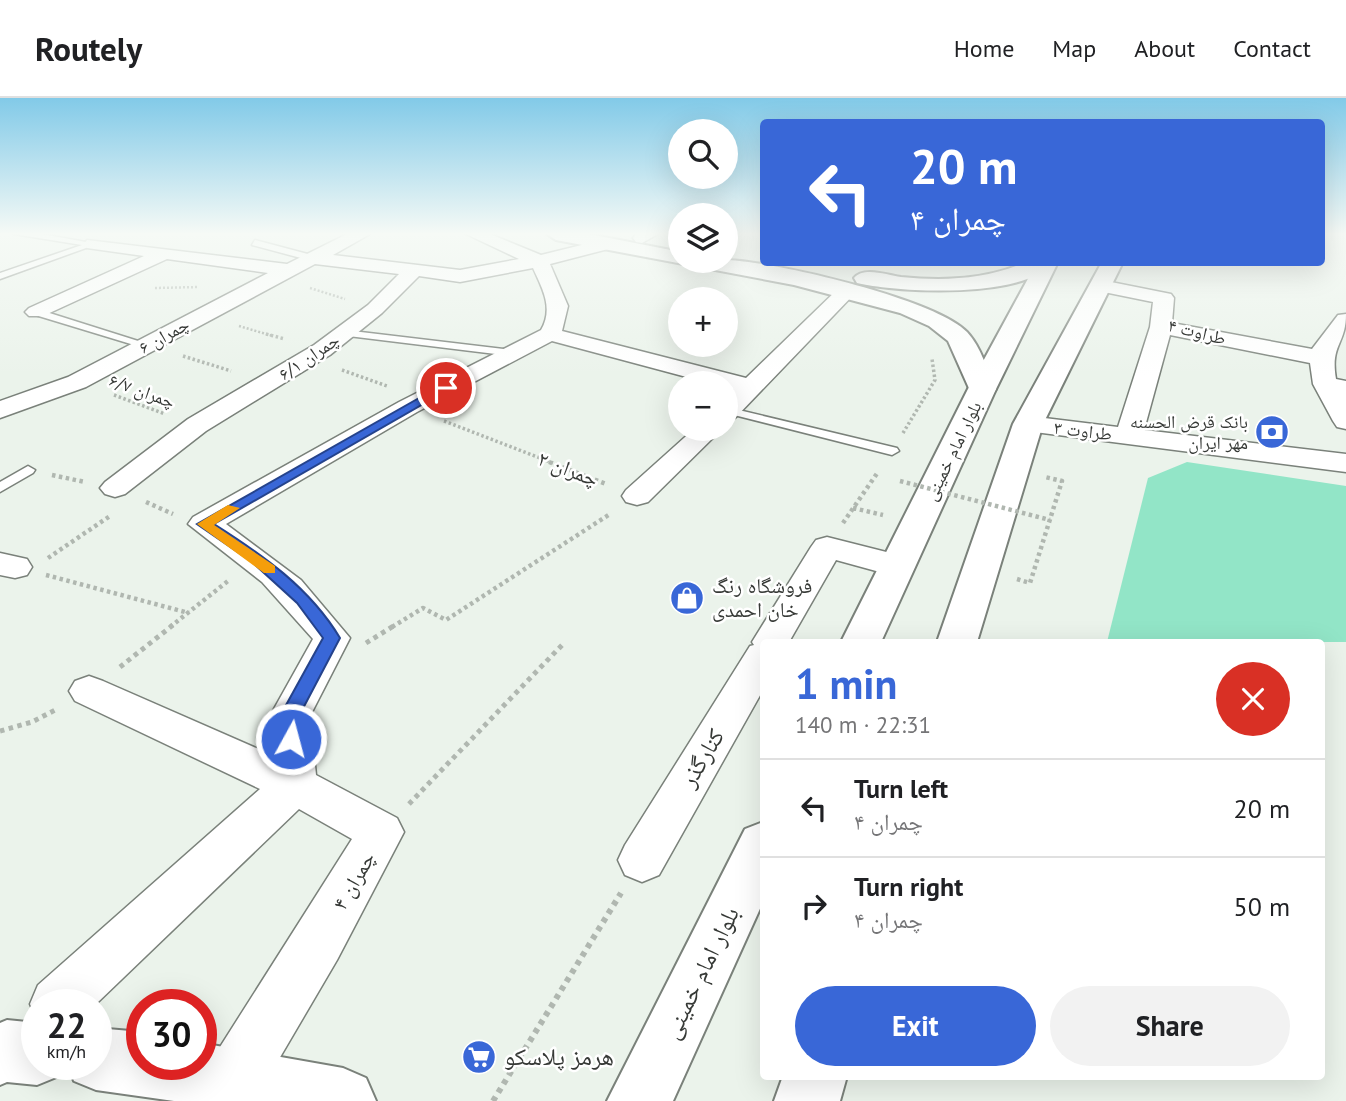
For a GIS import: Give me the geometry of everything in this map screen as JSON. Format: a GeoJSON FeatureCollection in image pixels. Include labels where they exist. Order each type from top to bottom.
{"type":"FeatureCollection","features":[{"type":"Feature","properties":{"kind":"main road"},"geometry":{"type":"LineString","coordinates":[[798,281],[951,311],[966,308],[971,301],[967,296],[876,281]]}},
{"type":"Feature","properties":{"kind":"main road"},"geometry":{"type":"LineString","coordinates":[[893,284],[977,285],[996,281]]}},
{"type":"Feature","properties":{"kind":"main road","name":"بلوار امام خمینی"},"geometry":{"type":"LineString","coordinates":[[862,639],[1037,281]]}},
{"type":"Feature","properties":{"kind":"main road"},"geometry":{"type":"LineString","coordinates":[[958,639],[1028,424],[1103,281]]}},
{"type":"Feature","properties":{"kind":"main road"},"geometry":{"type":"LineString","coordinates":[[855,292],[928,317],[957,336],[982,389]]}},
{"type":"Feature","properties":{"kind":"main road","name":"بلوار امام خمینی"},"geometry":{"type":"LineString","coordinates":[[640,1101],[760,851]]}},
{"type":"Feature","properties":{"kind":"main road"},"geometry":{"type":"LineString","coordinates":[[217,1076],[343,1101]]}},
{"type":"Feature","properties":{"kind":"main road"},"geometry":{"type":"LineString","coordinates":[[807,1101],[814,1080]]}},
{"type":"Feature","properties":{"kind":"street"},"geometry":{"type":"LineString","coordinates":[[36,312],[102,281]]}},
{"type":"Feature","properties":{"kind":"street","name":"چمران ۶"},"geometry":{"type":"LineString","coordinates":[[0,410],[77,382],[268,281]]}},
{"type":"Feature","properties":{"kind":"street","name":"چمران ۶/۱"},"geometry":{"type":"LineString","coordinates":[[115,488],[197,425],[315,354],[375,309],[403,281]]}},
{"type":"Feature","properties":{"kind":"street"},"geometry":{"type":"LineString","coordinates":[[73,989],[295,785],[289,716],[332,638],[303,599],[257,559],[204,524],[415,403],[549,334],[559,321],[560,310],[554,281]]}},
{"type":"Feature","properties":{"kind":"street","name":"طراوت ۴"},"geometry":{"type":"LineString","coordinates":[[1123,281],[1164,298],[1161,327],[1321,358]]}},
{"type":"Feature","properties":{"kind":"street"},"geometry":{"type":"LineString","coordinates":[[738,401],[855,292]]}},
{"type":"Feature","properties":{"kind":"street"},"geometry":{"type":"LineString","coordinates":[[1346,320],[1325,346],[1321,358],[1335,386],[1346,421]]}},
{"type":"Feature","properties":{"kind":"street"},"geometry":{"type":"LineString","coordinates":[[1128,437],[1161,327]]}},
{"type":"Feature","properties":{"kind":"street"},"geometry":{"type":"LineString","coordinates":[[549,334],[752,387]]}},
{"type":"Feature","properties":{"kind":"street","name":"طراوت ۳"},"geometry":{"type":"LineString","coordinates":[[1028,424],[1346,463]]}},
{"type":"Feature","properties":{"kind":"street"},"geometry":{"type":"LineString","coordinates":[[637,496],[695,441]]}},
{"type":"Feature","properties":{"kind":"street"},"geometry":{"type":"LineString","coordinates":[[773,639],[827,547],[898,566]]}},
{"type":"Feature","properties":{"kind":"street","name":"کنارگذر"},"geometry":{"type":"LineString","coordinates":[[642,860],[760,661]]}},
{"type":"Feature","properties":{"kind":"street","name":"چمران ۴"},"geometry":{"type":"LineString","coordinates":[[89,691],[295,785],[381,832],[319,942],[234,1079]]}},
{"type":"Feature","properties":{"kind":"lane"},"geometry":{"type":"LineString","coordinates":[[36,312],[148,346]]}},
{"type":"Feature","properties":{"kind":"lane"},"geometry":{"type":"LineString","coordinates":[[344,332],[513,353]]}},
{"type":"Feature","properties":{"kind":"lane"},"geometry":{"type":"LineString","coordinates":[[738,420],[892,451]]}},
{"type":"Feature","properties":{"kind":"lane"},"geometry":{"type":"LineString","coordinates":[[0,488],[28,470]]}},
{"type":"Feature","properties":{"kind":"path"},"geometry":{"type":"LineString","coordinates":[[102,281],[155,288],[182,285],[242,293]]}},
{"type":"Feature","properties":{"kind":"path"},"geometry":{"type":"LineString","coordinates":[[301,281],[375,309]]}},
{"type":"Feature","properties":{"kind":"path","name":"چمران ۲"},"geometry":{"type":"LineString","coordinates":[[201,315],[315,354],[415,403],[637,496]]}},
{"type":"Feature","properties":{"kind":"path"},"geometry":{"type":"LineString","coordinates":[[148,346],[270,383]]}},
{"type":"Feature","properties":{"kind":"path","name":"چمران ۶/۷"},"geometry":{"type":"LineString","coordinates":[[77,382],[197,425]]}},
{"type":"Feature","properties":{"kind":"path"},"geometry":{"type":"LineString","coordinates":[[901,481],[1050,520]]}},
{"type":"Feature","properties":{"kind":"path"},"geometry":{"type":"LineString","coordinates":[[1030,583],[1062,481]]}},
{"type":"Feature","properties":{"kind":"path"},"geometry":{"type":"LineString","coordinates":[[314,675],[423,608],[446,620],[637,496]]}},
{"type":"Feature","properties":{"kind":"path"},"geometry":{"type":"LineString","coordinates":[[853,509],[881,514]]}},
{"type":"Feature","properties":{"kind":"path"},"geometry":{"type":"LineString","coordinates":[[15,567],[116,513]]}},
{"type":"Feature","properties":{"kind":"path"},"geometry":{"type":"LineString","coordinates":[[0,731],[32,723],[89,691],[257,559]]}},
{"type":"Feature","properties":{"kind":"path"},"geometry":{"type":"LineString","coordinates":[[15,567],[189,613]]}},
{"type":"Feature","properties":{"kind":"path"},"geometry":{"type":"LineString","coordinates":[[381,832],[564,643]]}},
{"type":"Feature","properties":{"kind":"path"},"geometry":{"type":"LineString","coordinates":[[493,1101],[642,860]]}},
{"type":"Feature","properties":{"kind":"building"},"geometry":{"type":"Polygon","coordinates":[[[1187,462],[1346,486],[1346,642],[1325,642],[1325,639],[1108,639],[1148,478],[1187,462]]]}},
{"type":"Feature","properties":{"kind":"slow traffic"},"geometry":{"type":"LineString","coordinates":[[233,508],[204,524],[270,569]]}},
{"type":"Feature","properties":{"kind":"place","name":"بانک قرض الحسنه مهر ایران"},"geometry":{"type":"Point","coordinates":[1272,432]}},
{"type":"Feature","properties":{"kind":"place","name":"فروشگاه رنگ خان احمدی"},"geometry":{"type":"Point","coordinates":[687,598]}},
{"type":"Feature","properties":{"kind":"place","name":"هرمز پلاسکو"},"geometry":{"type":"Point","coordinates":[479,1057]}},
{"type":"Feature","properties":{"kind":"route"},"geometry":{"type":"LineString","coordinates":[[291,739],[289,716],[332,638],[303,599],[257,559],[204,524],[446,388]]}}]}
